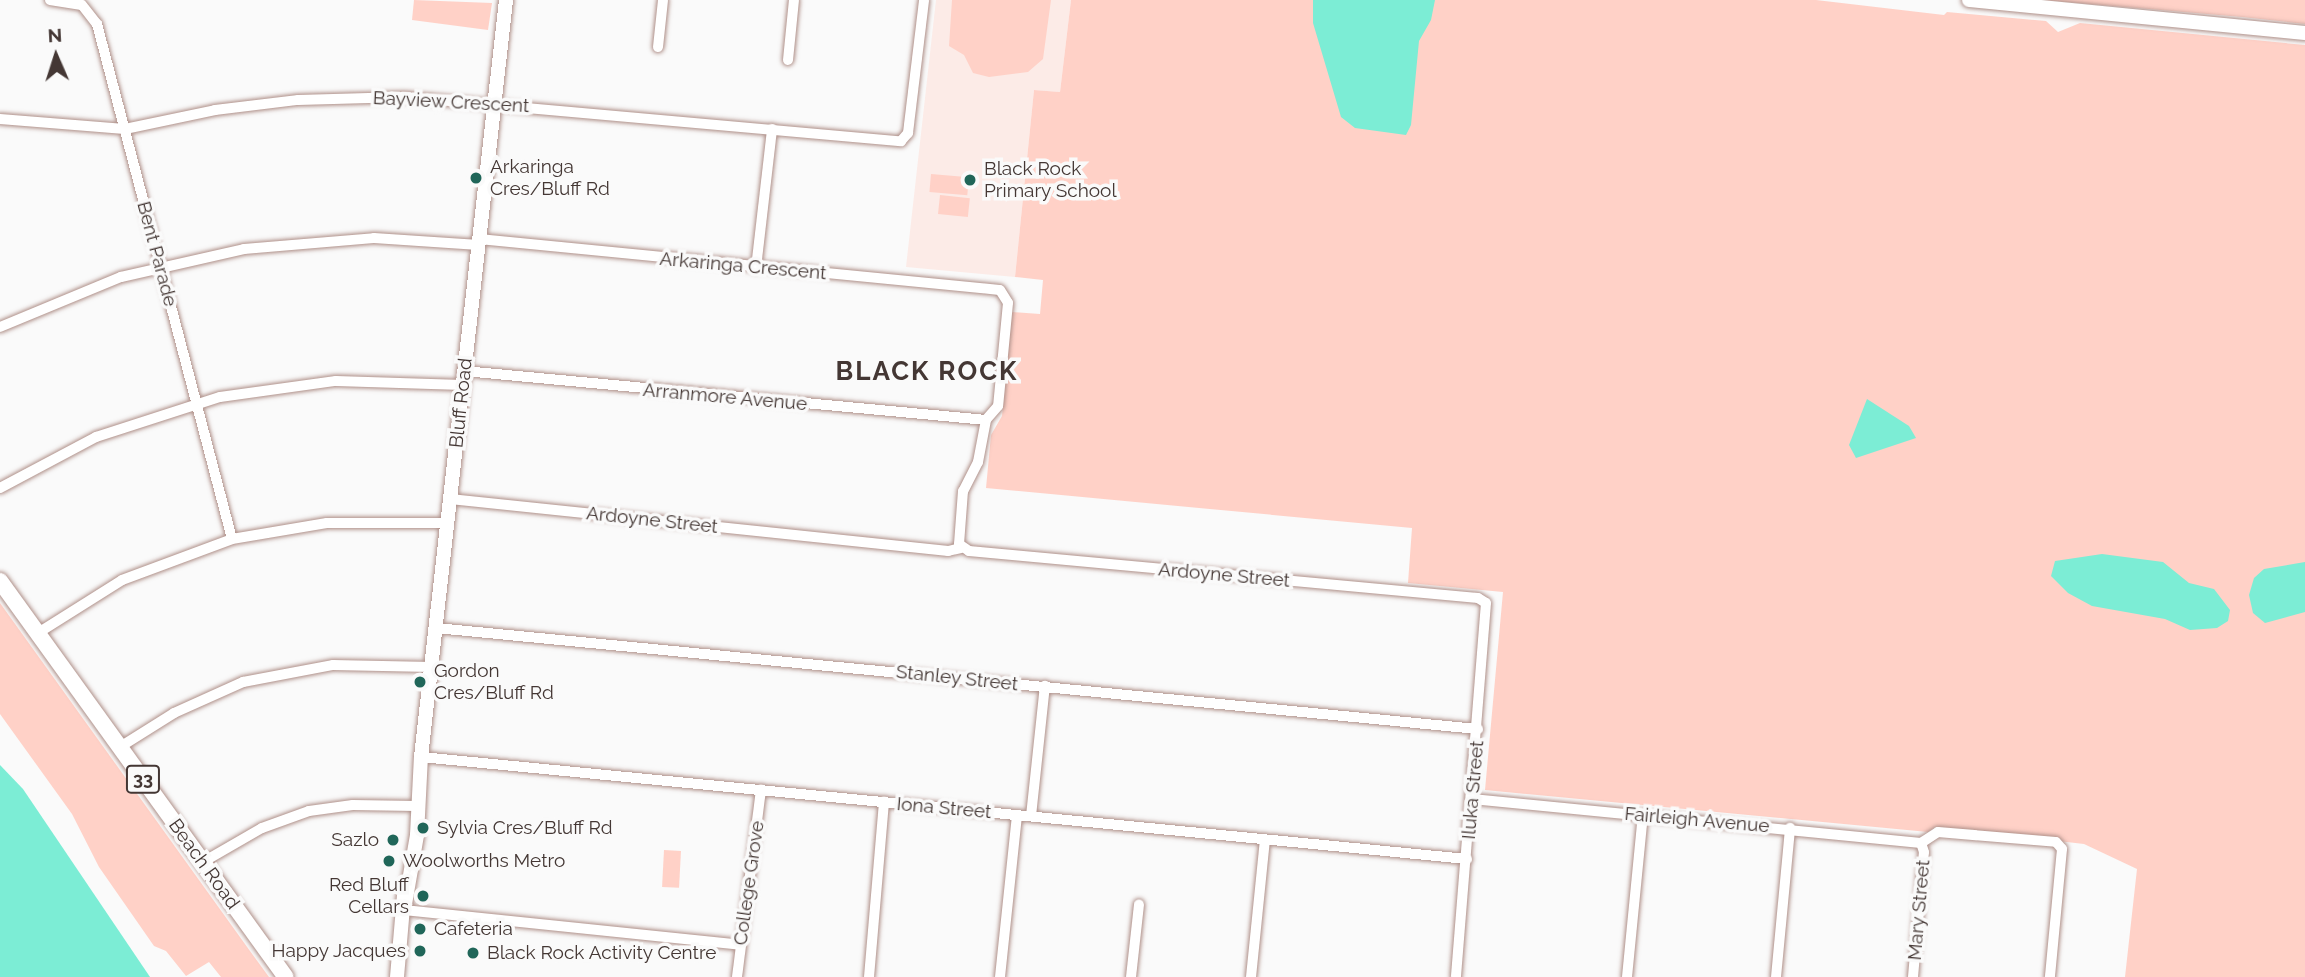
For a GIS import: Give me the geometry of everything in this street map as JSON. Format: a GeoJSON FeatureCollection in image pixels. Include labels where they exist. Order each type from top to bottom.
{"type":"FeatureCollection","features":[{"type":"Feature","properties":{"kind":"main road","name":"Bluff Road"},"geometry":{"type":"LineString","coordinates":[[397,977],[405,907],[411,884],[421,757],[506,0]]}},
{"type":"Feature","properties":{"kind":"main road"},"geometry":{"type":"LineString","coordinates":[[1969,0],[2305,33]]}},
{"type":"Feature","properties":{"kind":"main road","name":"Beach Road"},"geometry":{"type":"LineString","coordinates":[[0,581],[286,977]]}},
{"type":"Feature","properties":{"kind":"street","name":"Bent Parade"},"geometry":{"type":"LineString","coordinates":[[50,0],[82,5],[94,17],[232,540]]}},
{"type":"Feature","properties":{"kind":"street"},"geometry":{"type":"LineString","coordinates":[[658,47],[663,0]]}},
{"type":"Feature","properties":{"kind":"street"},"geometry":{"type":"LineString","coordinates":[[788,60],[794,0]]}},
{"type":"Feature","properties":{"kind":"street","name":"Bayview Crescent"},"geometry":{"type":"LineString","coordinates":[[0,119],[125,129],[215,110],[298,100],[404,97],[904,140],[908,133],[924,0]]}},
{"type":"Feature","properties":{"kind":"street"},"geometry":{"type":"LineString","coordinates":[[756,268],[772,129]]}},
{"type":"Feature","properties":{"kind":"street","name":"Arkaringa Crescent"},"geometry":{"type":"LineString","coordinates":[[0,327],[67,296],[160,266],[244,249],[327,240],[479,242],[996,289],[1005,294],[998,406],[982,420]]}},
{"type":"Feature","properties":{"kind":"street","name":"Arranmore Avenue"},"geometry":{"type":"LineString","coordinates":[[0,488],[96,437],[196,402],[336,381],[463,378],[982,420]]}},
{"type":"Feature","properties":{"kind":"street"},"geometry":{"type":"LineString","coordinates":[[960,546],[963,491],[978,463],[982,420]]}},
{"type":"Feature","properties":{"kind":"street","name":"Ardoyne Street"},"geometry":{"type":"LineString","coordinates":[[450,499],[937,548],[960,546],[1478,598],[1486,603]]}},
{"type":"Feature","properties":{"kind":"street"},"geometry":{"type":"LineString","coordinates":[[38,633],[122,580],[232,540],[327,523],[448,523]]}},
{"type":"Feature","properties":{"kind":"street","name":"Iluka Street"},"geometry":{"type":"LineString","coordinates":[[1456,977],[1478,729],[1486,603]]}},
{"type":"Feature","properties":{"kind":"street","name":"Stanley Street"},"geometry":{"type":"LineString","coordinates":[[436,628],[1478,729]]}},
{"type":"Feature","properties":{"kind":"street"},"geometry":{"type":"LineString","coordinates":[[120,747],[174,713],[243,682],[343,664],[432,667]]}},
{"type":"Feature","properties":{"kind":"street"},"geometry":{"type":"LineString","coordinates":[[1031,816],[1045,687]]}},
{"type":"Feature","properties":{"kind":"street","name":"Iona Street"},"geometry":{"type":"LineString","coordinates":[[421,757],[1467,859]]}},
{"type":"Feature","properties":{"kind":"street","name":"College Grove"},"geometry":{"type":"LineString","coordinates":[[737,977],[761,790]]}},
{"type":"Feature","properties":{"kind":"street","name":"Fairleigh Avenue"},"geometry":{"type":"LineString","coordinates":[[1472,799],[1790,828],[1921,843]]}},
{"type":"Feature","properties":{"kind":"street"},"geometry":{"type":"LineString","coordinates":[[869,977],[884,802]]}},
{"type":"Feature","properties":{"kind":"street"},"geometry":{"type":"LineString","coordinates":[[203,862],[261,828],[309,811],[353,805],[416,806]]}},
{"type":"Feature","properties":{"kind":"street"},"geometry":{"type":"LineString","coordinates":[[1000,977],[1017,815]]}},
{"type":"Feature","properties":{"kind":"street"},"geometry":{"type":"LineString","coordinates":[[1627,977],[1643,815]]}},
{"type":"Feature","properties":{"kind":"street"},"geometry":{"type":"LineString","coordinates":[[1776,977],[1790,828]]}},
{"type":"Feature","properties":{"kind":"street"},"geometry":{"type":"LineString","coordinates":[[1921,843],[1938,832],[2056,842],[2062,849],[2050,977]]}},
{"type":"Feature","properties":{"kind":"street"},"geometry":{"type":"LineString","coordinates":[[1251,977],[1265,840]]}},
{"type":"Feature","properties":{"kind":"street","name":"Mary Street"},"geometry":{"type":"LineString","coordinates":[[1913,977],[1924,852],[1921,843]]}},
{"type":"Feature","properties":{"kind":"street"},"geometry":{"type":"LineString","coordinates":[[1131,977],[1139,904]]}},
{"type":"Feature","properties":{"kind":"street"},"geometry":{"type":"LineString","coordinates":[[405,907],[740,945]]}},
{"type":"Feature","properties":{"kind":"shaded area"},"geometry":{"type":"Polygon","coordinates":[[[414,0],[492,3],[488,30],[412,20],[414,0]]]}},
{"type":"Feature","properties":{"kind":"shaded area","name":"Black Rock Primary School"},"geometry":{"type":"Polygon","coordinates":[[[936,0],[1071,0],[1060,92],[1034,90],[1015,277],[906,267],[936,0]]]}},
{"type":"Feature","properties":{"kind":"shaded area"},"geometry":{"type":"Polygon","coordinates":[[[952,0],[1051,0],[1043,59],[1028,72],[989,77],[973,73],[964,55],[949,46],[952,0]]]}},
{"type":"Feature","properties":{"kind":"shaded area"},"geometry":{"type":"Polygon","coordinates":[[[1071,0],[1816,0],[1944,15],[1947,12],[2046,21],[2058,32],[2080,23],[2305,45],[2305,977],[2125,977],[2137,869],[2084,844],[1935,827],[1928,832],[1485,790],[1503,592],[1408,583],[1412,528],[986,488],[991,435],[1002,416],[1012,312],[1040,314],[1043,280],[1015,277],[1034,90],[1060,92],[1071,0]]]}},
{"type":"Feature","properties":{"kind":"shaded area"},"geometry":{"type":"Polygon","coordinates":[[[1313,0],[1435,0],[1431,20],[1419,41],[1411,125],[1406,135],[1355,128],[1341,117],[1313,23],[1313,0]]]}},
{"type":"Feature","properties":{"kind":"shaded area"},"geometry":{"type":"Polygon","coordinates":[[[2043,0],[2305,0],[2305,24],[2242,17],[2043,0]]]}},
{"type":"Feature","properties":{"kind":"shaded area"},"geometry":{"type":"Polygon","coordinates":[[[931,174],[969,177],[967,195],[929,192],[931,174]]]}},
{"type":"Feature","properties":{"kind":"shaded area"},"geometry":{"type":"Polygon","coordinates":[[[940,195],[970,198],[968,217],[938,214],[940,195]]]}},
{"type":"Feature","properties":{"kind":"shaded area"},"geometry":{"type":"Polygon","coordinates":[[[1867,399],[1909,426],[1916,438],[1856,458],[1849,445],[1867,399]]]}},
{"type":"Feature","properties":{"kind":"shaded area"},"geometry":{"type":"Polygon","coordinates":[[[2102,554],[2163,562],[2189,583],[2214,589],[2230,610],[2228,621],[2217,628],[2190,630],[2165,619],[2092,606],[2068,593],[2051,576],[2055,561],[2102,554]]]}},
{"type":"Feature","properties":{"kind":"shaded area"},"geometry":{"type":"Polygon","coordinates":[[[2305,562],[2305,612],[2265,623],[2253,613],[2249,595],[2254,578],[2264,569],[2305,562]]]}},
{"type":"Feature","properties":{"kind":"shaded area"},"geometry":{"type":"Polygon","coordinates":[[[0,603],[269,977],[221,977],[209,962],[186,976],[166,951],[154,946],[99,867],[72,814],[0,714],[0,603]]]}},
{"type":"Feature","properties":{"kind":"shaded area"},"geometry":{"type":"Polygon","coordinates":[[[0,765],[23,789],[150,977],[0,977],[0,765]]]}},
{"type":"Feature","properties":{"kind":"shaded area"},"geometry":{"type":"Polygon","coordinates":[[[664,850],[681,851],[679,888],[662,887],[664,850]]]}},
{"type":"Feature","properties":{"kind":"place","name":"Arkaringa Cres/Bluff Rd"},"geometry":{"type":"Point","coordinates":[476,178]}},
{"type":"Feature","properties":{"kind":"place","name":"Black Rock Primary School"},"geometry":{"type":"Point","coordinates":[970,180]}},
{"type":"Feature","properties":{"kind":"place","name":"Gordon Cres/Bluff Rd"},"geometry":{"type":"Point","coordinates":[420,682]}},
{"type":"Feature","properties":{"kind":"place","name":"Sylvia Cres/Bluff Rd"},"geometry":{"type":"Point","coordinates":[423,828]}},
{"type":"Feature","properties":{"kind":"place","name":"Sazlo"},"geometry":{"type":"Point","coordinates":[393,840]}},
{"type":"Feature","properties":{"kind":"place","name":"Woolworths Metro"},"geometry":{"type":"Point","coordinates":[389,861]}},
{"type":"Feature","properties":{"kind":"place","name":"Red Bluff Cellars"},"geometry":{"type":"Point","coordinates":[423,896]}},
{"type":"Feature","properties":{"kind":"place","name":"Cafeteria"},"geometry":{"type":"Point","coordinates":[420,929]}},
{"type":"Feature","properties":{"kind":"place","name":"Happy Jacques"},"geometry":{"type":"Point","coordinates":[420,951]}},
{"type":"Feature","properties":{"kind":"place","name":"Black Rock Activity Centre"},"geometry":{"type":"Point","coordinates":[473,953]}},
{"type":"Feature","properties":{"kind":"district","name":"BLACK ROCK"},"geometry":{"type":"Point","coordinates":[927,372]}}]}
